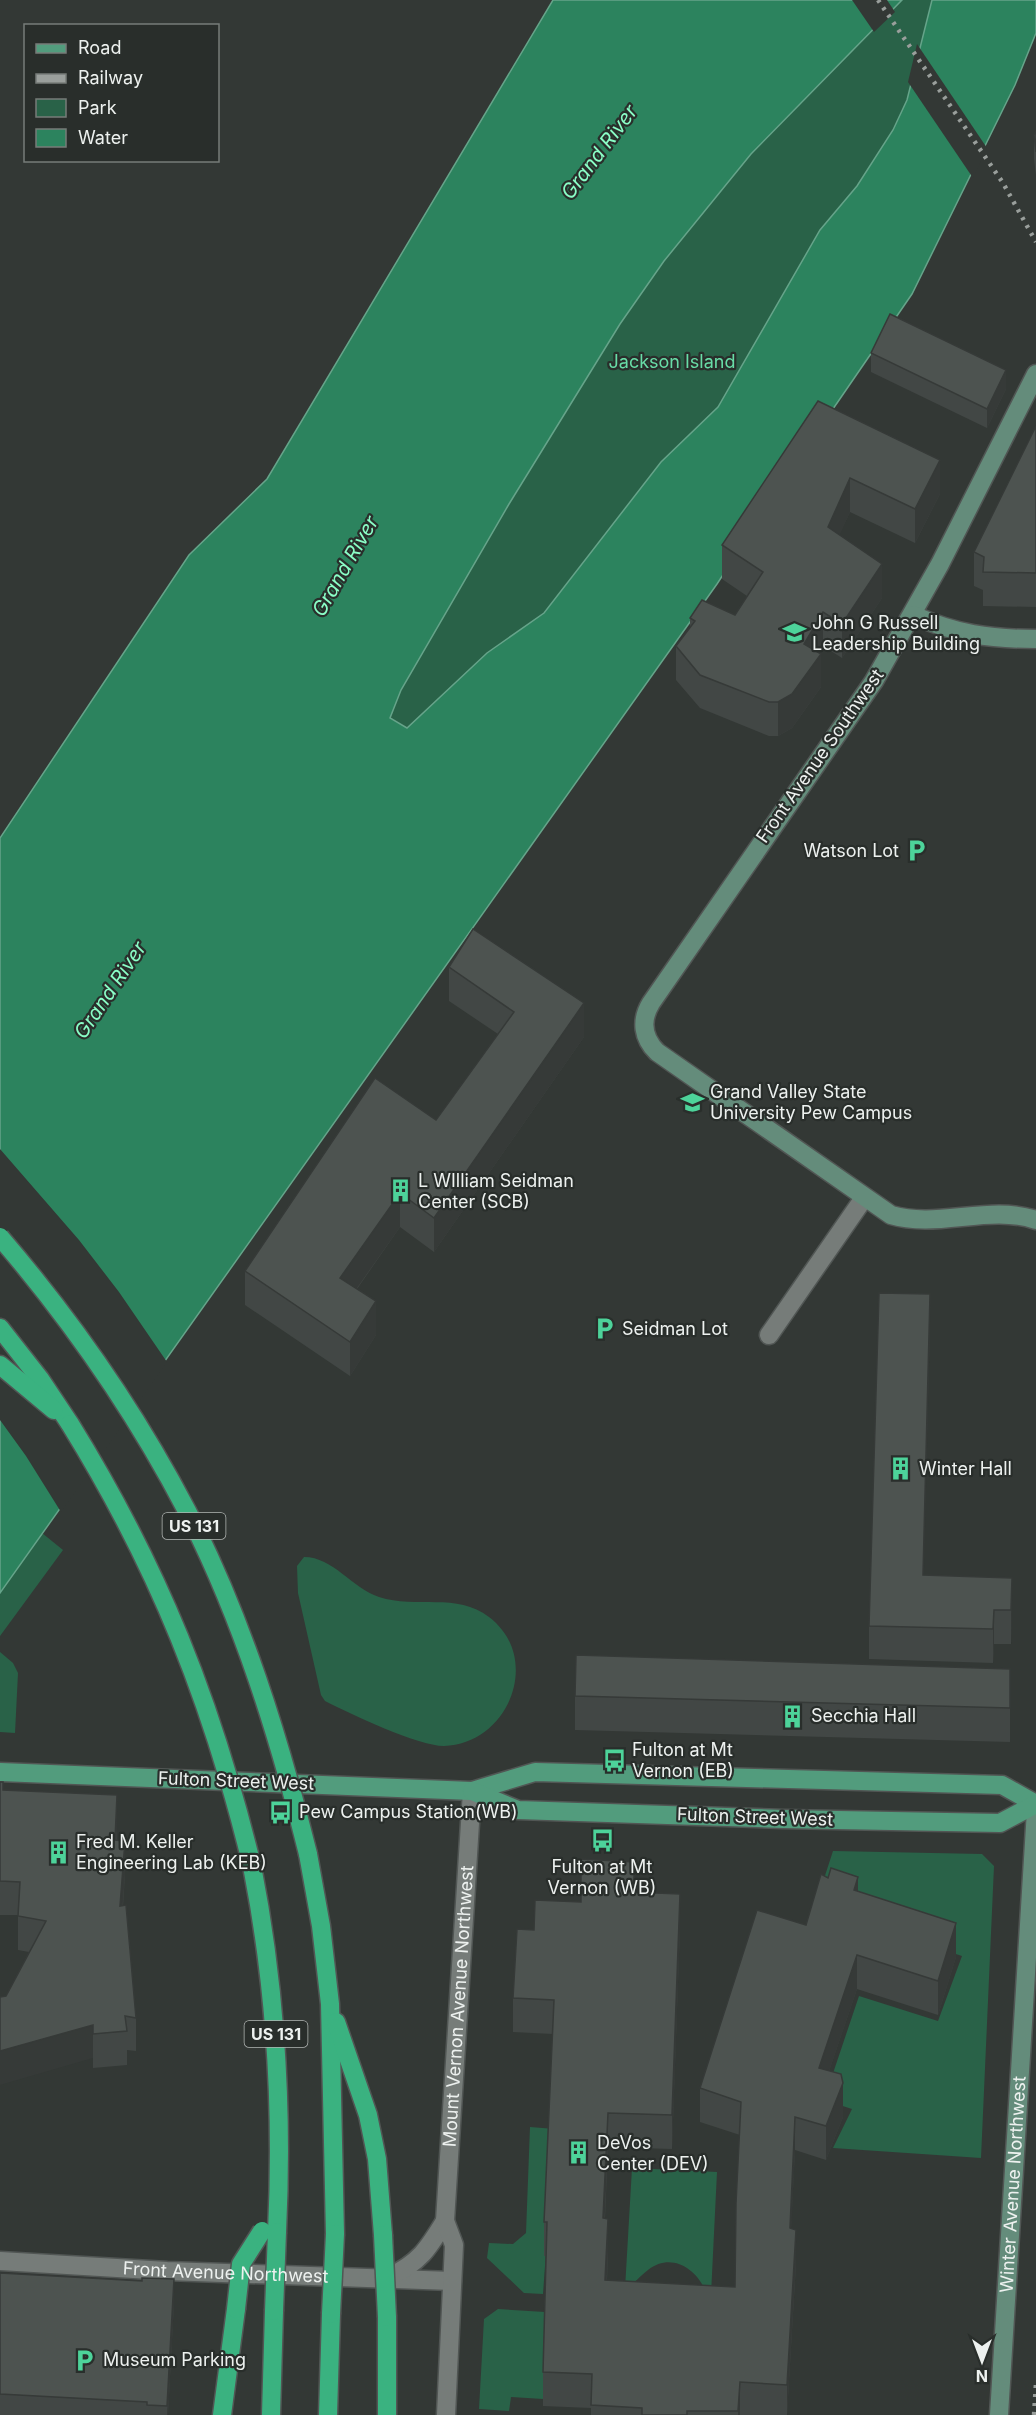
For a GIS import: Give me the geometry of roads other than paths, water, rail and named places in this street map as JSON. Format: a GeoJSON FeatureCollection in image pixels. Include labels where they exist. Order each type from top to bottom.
{"type":"FeatureCollection","features":[{"type":"Feature","properties":{"kind":"highway","name":"US 131"},"geometry":{"type":"LineString","coordinates":[[0,1238],[74,1330],[136,1419],[188,1512],[244,1642],[288,1772],[308,1854],[321,1926],[330,2004],[335,2234],[328,2415]]}},
{"type":"Feature","properties":{"kind":"highway","name":"US 131"},"geometry":{"type":"LineString","coordinates":[[0,1328],[40,1379],[104,1479],[140,1548],[186,1650],[216,1733],[252,1866],[274,2013],[280,2123],[278,2204],[269,2231]]}},
{"type":"Feature","properties":{"kind":"highway"},"geometry":{"type":"LineString","coordinates":[[0,1365],[70,1424]]}},
{"type":"Feature","properties":{"kind":"highway"},"geometry":{"type":"LineString","coordinates":[[330,2004],[369,2115],[378,2159],[387,2317],[387,2415]]}},
{"type":"Feature","properties":{"kind":"highway"},"geometry":{"type":"LineString","coordinates":[[222,2415],[241,2264],[269,2231]]}},
{"type":"Feature","properties":{"kind":"highway"},"geometry":{"type":"LineString","coordinates":[[269,2231],[274,2311],[271,2415]]}},
{"type":"Feature","properties":{"kind":"main road","name":"Fulton Street West"},"geometry":{"type":"LineString","coordinates":[[0,1772],[472,1791],[535,1772],[1002,1785],[1036,1804]]}},
{"type":"Feature","properties":{"kind":"main road","name":"Fulton Street West"},"geometry":{"type":"LineString","coordinates":[[472,1791],[518,1810],[783,1819],[999,1823],[1036,1804]]}},
{"type":"Feature","properties":{"kind":"street","name":"Front Avenue Southwest"},"geometry":{"type":"LineString","coordinates":[[864,1198],[657,1052],[644,1033],[646,1011],[769,830],[852,716],[913,615],[1036,374]]}},
{"type":"Feature","properties":{"kind":"street"},"geometry":{"type":"LineString","coordinates":[[913,615],[946,630],[978,637],[1036,639]]}},
{"type":"Feature","properties":{"kind":"street"},"geometry":{"type":"LineString","coordinates":[[769,1335],[864,1198],[891,1215],[911,1220],[1000,1215],[1036,1220]]}},
{"type":"Feature","properties":{"kind":"street","name":"Mount Vernon Avenue Northwest"},"geometry":{"type":"LineString","coordinates":[[446,2415],[454,2245],[445,2221],[472,1791]]}},
{"type":"Feature","properties":{"kind":"street","name":"Winter Avenue Northwest"},"geometry":{"type":"LineString","coordinates":[[999,2415],[1036,1810]]}},
{"type":"Feature","properties":{"kind":"street","name":"Mount Vernon Avenue Northwest"},"geometry":{"type":"LineString","coordinates":[[384,2279],[410,2267],[431,2244],[445,2221]]}},
{"type":"Feature","properties":{"kind":"street","name":"Front Avenue Northwest"},"geometry":{"type":"LineString","coordinates":[[0,2261],[452,2281]]}},
{"type":"Feature","properties":{"kind":"water","name":"Grand River"},"geometry":{"type":"Polygon","coordinates":[[[553,0],[902,0],[751,154],[664,261],[620,324],[509,504],[401,690],[390,718],[407,728],[487,653],[544,613],[661,462],[718,407],[820,230],[857,186],[893,130],[907,100],[932,0],[1036,0],[1036,33],[1015,85],[912,294],[813,438],[717,584],[0,1593],[0,838],[189,555],[267,479],[553,0]]]}},
{"type":"Feature","properties":{"kind":"railway"},"geometry":{"type":"LineString","coordinates":[[878,0],[1003,183],[1036,242]]}},
{"type":"Feature","properties":{"kind":"railway"},"geometry":{"type":"LineString","coordinates":[[1034,2415],[1036,2383]]}},
{"type":"Feature","properties":{"kind":"place","name":"John G Russell Leadership Building"},"geometry":{"type":"Point","coordinates":[794,633]}},
{"type":"Feature","properties":{"kind":"place","name":"Watson Lot"},"geometry":{"type":"Point","coordinates":[917,851]}},
{"type":"Feature","properties":{"kind":"place","name":"Grand Valley State University Pew Campus"},"geometry":{"type":"Point","coordinates":[692,1102]}},
{"type":"Feature","properties":{"kind":"place","name":"L WIlliam Seidman Center (SCB)"},"geometry":{"type":"Point","coordinates":[400,1191]}},
{"type":"Feature","properties":{"kind":"place","name":"Seidman Lot"},"geometry":{"type":"Point","coordinates":[604,1329]}},
{"type":"Feature","properties":{"kind":"place","name":"Winter Hall"},"geometry":{"type":"Point","coordinates":[901,1469]}},
{"type":"Feature","properties":{"kind":"place","name":"Secchia Hall"},"geometry":{"type":"Point","coordinates":[793,1716]}},
{"type":"Feature","properties":{"kind":"place","name":"Fulton at Mt Vernon (EB)"},"geometry":{"type":"Point","coordinates":[614,1760]}},
{"type":"Feature","properties":{"kind":"place","name":"Pew Campus Station(WB)"},"geometry":{"type":"Point","coordinates":[281,1812]}},
{"type":"Feature","properties":{"kind":"place","name":"Fulton at Mt Vernon (WB)"},"geometry":{"type":"Point","coordinates":[602,1841]}},
{"type":"Feature","properties":{"kind":"place","name":"Fred M. Keller Engineering Lab (KEB)"},"geometry":{"type":"Point","coordinates":[58,1852]}},
{"type":"Feature","properties":{"kind":"place","name":"DeVos Center (DEV)"},"geometry":{"type":"Point","coordinates":[579,2153]}},
{"type":"Feature","properties":{"kind":"place","name":"Museum Parking"},"geometry":{"type":"Point","coordinates":[85,2360]}},
{"type":"Feature","properties":{"kind":"park label","name":"Jackson Island"},"geometry":{"type":"Point","coordinates":[672,362]}}]}
